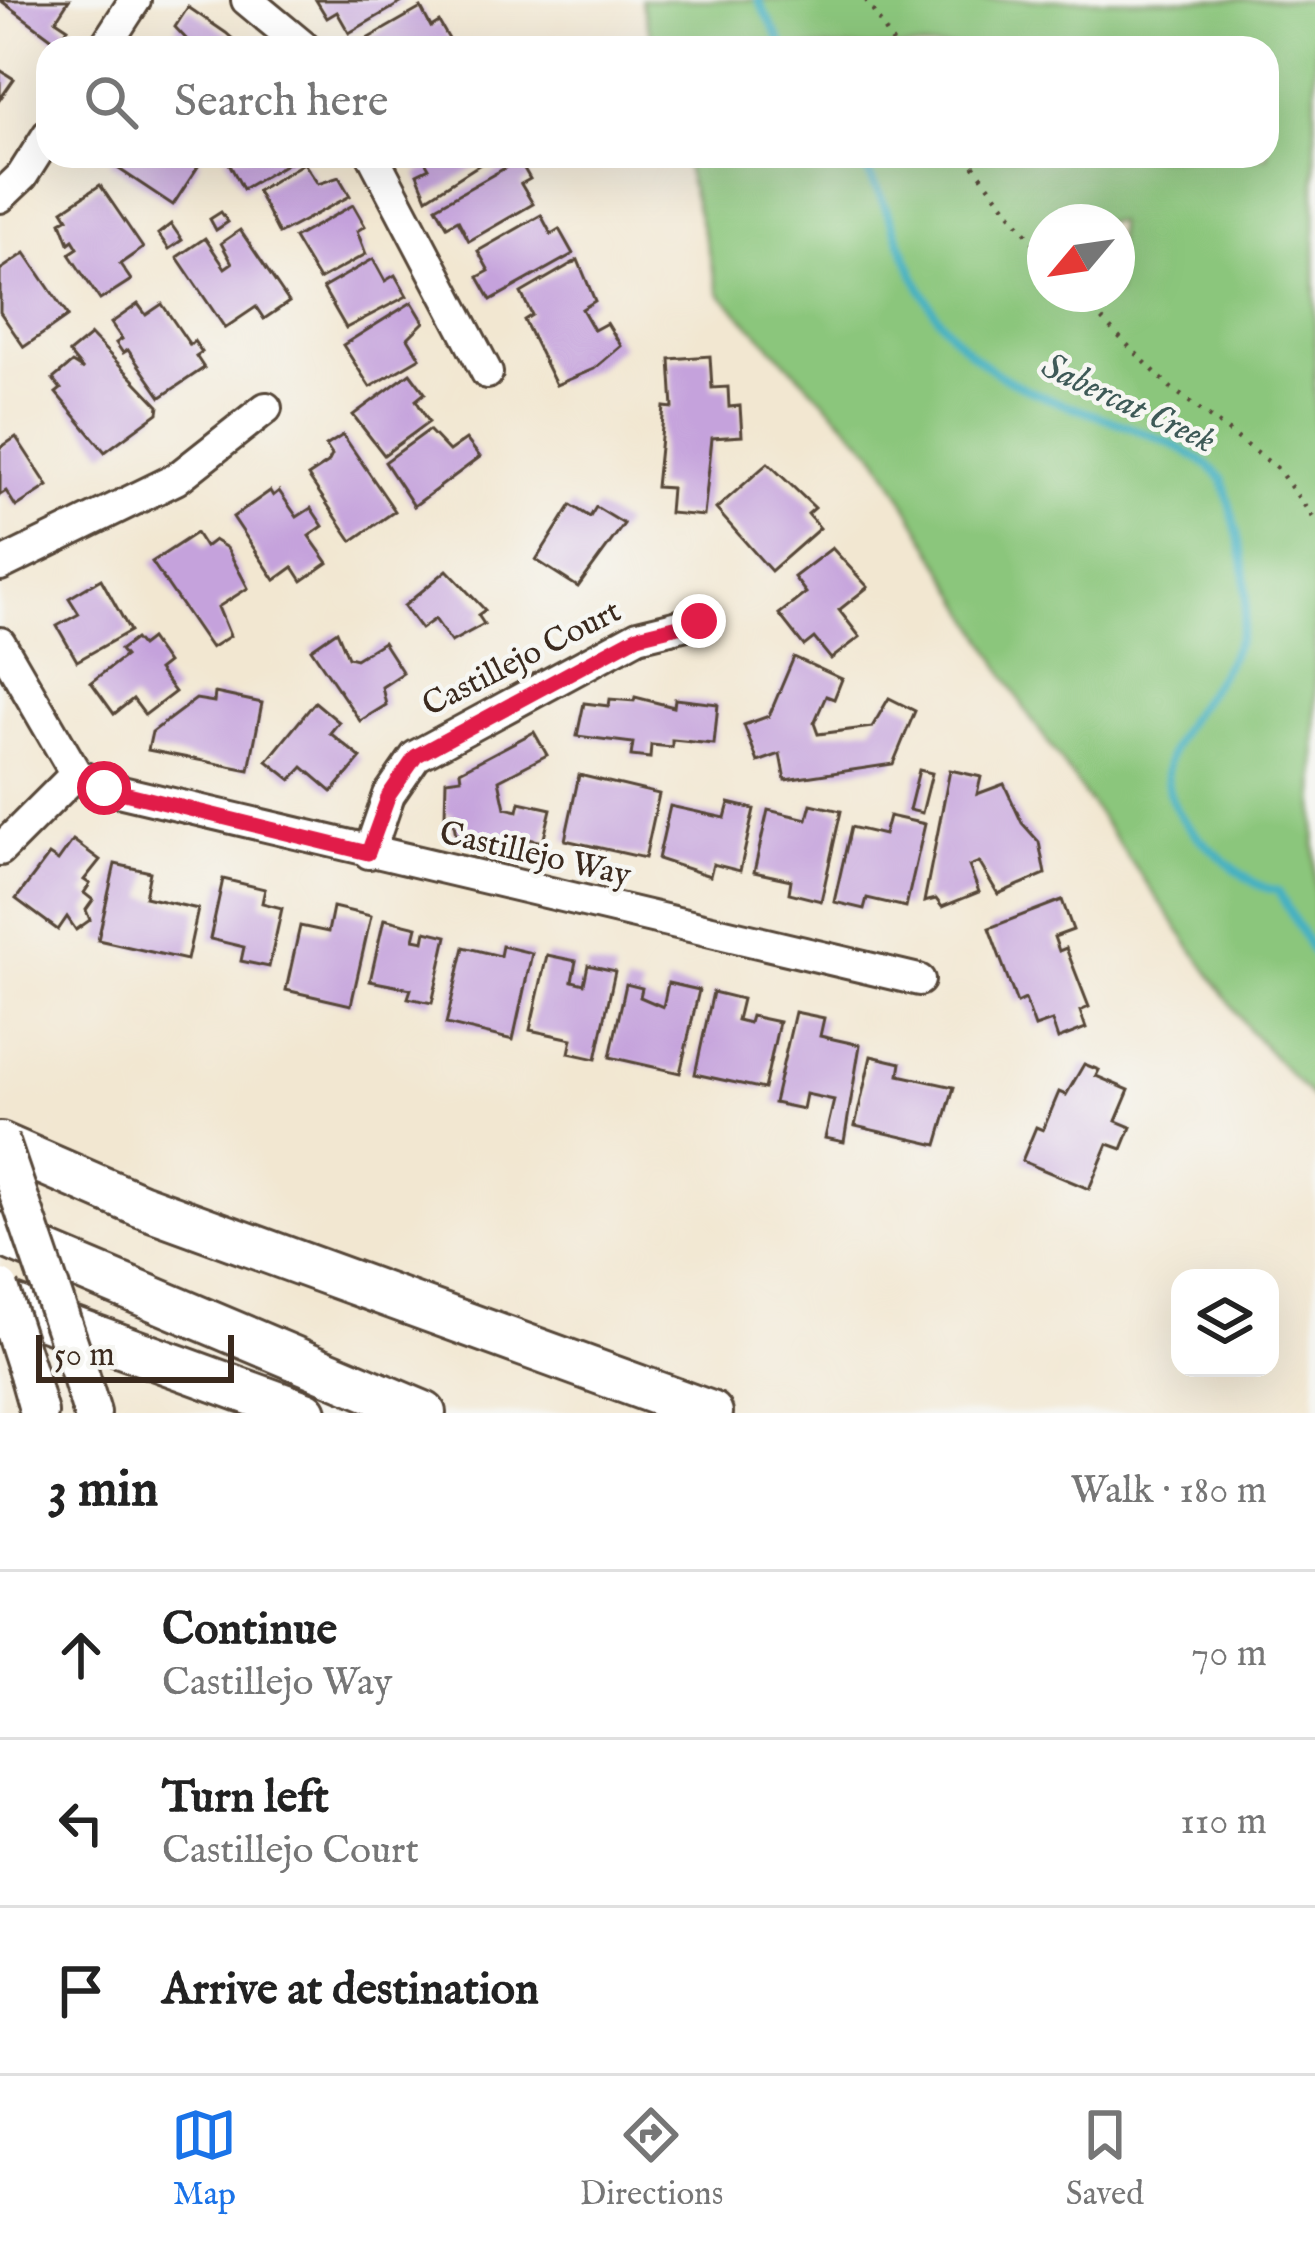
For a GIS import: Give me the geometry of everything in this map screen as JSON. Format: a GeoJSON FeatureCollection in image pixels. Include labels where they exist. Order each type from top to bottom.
{"type":"FeatureCollection","features":[{"type":"Feature","properties":{"kind":"highway"},"geometry":{"type":"LineString","coordinates":[[0,1142],[140,1205],[710,1413]]}},
{"type":"Feature","properties":{"kind":"highway"},"geometry":{"type":"LineString","coordinates":[[0,1234],[424,1413]]}},
{"type":"Feature","properties":{"kind":"highway"},"geometry":{"type":"LineString","coordinates":[[0,1302],[305,1413]]}},
{"type":"Feature","properties":{"kind":"main road"},"geometry":{"type":"LineString","coordinates":[[0,1142],[92,1413]]}},
{"type":"Feature","properties":{"kind":"main road"},"geometry":{"type":"LineString","coordinates":[[0,1288],[39,1413]]}},
{"type":"Feature","properties":{"kind":"street"},"geometry":{"type":"LineString","coordinates":[[112,36],[135,0]]}},
{"type":"Feature","properties":{"kind":"street"},"geometry":{"type":"LineString","coordinates":[[248,0],[291,36]]}},
{"type":"Feature","properties":{"kind":"street"},"geometry":{"type":"LineString","coordinates":[[0,197],[36,154]]}},
{"type":"Feature","properties":{"kind":"street"},"geometry":{"type":"LineString","coordinates":[[379,168],[487,373]]}},
{"type":"Feature","properties":{"kind":"street"},"geometry":{"type":"LineString","coordinates":[[0,565],[176,479],[266,408]]}},
{"type":"Feature","properties":{"kind":"street","name":"Castillejo Court"},"geometry":{"type":"LineString","coordinates":[[368,853],[389,795],[416,756],[638,636],[699,621]]}},
{"type":"Feature","properties":{"kind":"street"},"geometry":{"type":"LineString","coordinates":[[0,643],[76,774],[0,850]]}},
{"type":"Feature","properties":{"kind":"street","name":"Castillejo Way"},"geometry":{"type":"LineString","coordinates":[[76,774],[128,797],[919,980]]}},
{"type":"Feature","properties":{"kind":"path"},"geometry":{"type":"LineString","coordinates":[[866,0],[888,36]]}},
{"type":"Feature","properties":{"kind":"path"},"geometry":{"type":"LineString","coordinates":[[976,168],[1027,234]]}},
{"type":"Feature","properties":{"kind":"path"},"geometry":{"type":"LineString","coordinates":[[1094,312],[1170,387],[1276,468],[1315,520]]}},
{"type":"Feature","properties":{"kind":"green space"},"geometry":{"type":"Polygon","coordinates":[[[641,0],[1315,0],[1315,1101],[1249,1030],[1026,711],[878,456],[719,293],[686,168],[1279,168],[1279,36],[651,36],[641,0]]]}},
{"type":"Feature","properties":{"kind":"building"},"geometry":{"type":"Polygon","coordinates":[[[0,0],[69,0],[56,20],[68,28],[63,36],[49,36],[0,0]]]}},
{"type":"Feature","properties":{"kind":"building"},"geometry":{"type":"Polygon","coordinates":[[[316,0],[406,0],[349,33],[337,12],[327,18],[316,0]]]}},
{"type":"Feature","properties":{"kind":"building"},"geometry":{"type":"Polygon","coordinates":[[[188,7],[229,36],[183,36],[175,27],[188,7]]]}},
{"type":"Feature","properties":{"kind":"building"},"geometry":{"type":"Polygon","coordinates":[[[421,8],[431,27],[439,22],[447,36],[372,36],[421,8]]]}},
{"type":"Feature","properties":{"kind":"building"},"geometry":{"type":"Polygon","coordinates":[[[0,70],[14,79],[0,99],[0,70]]]}},
{"type":"Feature","properties":{"kind":"building"},"geometry":{"type":"Polygon","coordinates":[[[118,168],[197,168],[173,205],[118,168]]]}},
{"type":"Feature","properties":{"kind":"building"},"geometry":{"type":"Polygon","coordinates":[[[232,168],[279,168],[243,189],[232,168]]]}},
{"type":"Feature","properties":{"kind":"building"},"geometry":{"type":"Polygon","coordinates":[[[296,168],[307,168],[318,184],[339,177],[350,196],[279,234],[257,191],[296,168]]]}},
{"type":"Feature","properties":{"kind":"building"},"geometry":{"type":"Polygon","coordinates":[[[429,168],[474,168],[427,198],[417,174],[429,168]]]}},
{"type":"Feature","properties":{"kind":"building"},"geometry":{"type":"Polygon","coordinates":[[[505,168],[524,168],[530,179],[521,184],[533,204],[469,241],[458,220],[447,226],[436,207],[505,168]]]}},
{"type":"Feature","properties":{"kind":"building"},"geometry":{"type":"Polygon","coordinates":[[[100,185],[143,248],[120,264],[131,280],[100,300],[69,254],[78,248],[73,240],[69,243],[61,222],[68,218],[63,210],[100,185]]]}},
{"type":"Feature","properties":{"kind":"building"},"geometry":{"type":"Polygon","coordinates":[[[353,205],[365,226],[357,231],[366,254],[319,280],[294,238],[353,205]]]}},
{"type":"Feature","properties":{"kind":"building"},"geometry":{"type":"Polygon","coordinates":[[[221,212],[228,222],[216,230],[210,219],[221,212]]]}},
{"type":"Feature","properties":{"kind":"building"},"geometry":{"type":"Polygon","coordinates":[[[541,215],[551,234],[559,229],[573,254],[491,300],[478,277],[489,271],[478,251],[541,215]]]}},
{"type":"Feature","properties":{"kind":"building"},"geometry":{"type":"Polygon","coordinates":[[[171,224],[182,240],[169,249],[158,234],[171,224]]]}},
{"type":"Feature","properties":{"kind":"building"},"geometry":{"type":"Polygon","coordinates":[[[240,230],[289,302],[264,319],[256,307],[225,328],[177,257],[205,238],[225,268],[232,263],[221,243],[240,230]]]}},
{"type":"Feature","properties":{"kind":"building"},"geometry":{"type":"Polygon","coordinates":[[[25,253],[68,316],[24,347],[0,312],[0,270],[25,253]]]}},
{"type":"Feature","properties":{"kind":"building"},"geometry":{"type":"Polygon","coordinates":[[[373,259],[385,281],[395,275],[407,296],[346,328],[323,288],[373,259]]]}},
{"type":"Feature","properties":{"kind":"building"},"geometry":{"type":"Polygon","coordinates":[[[578,260],[595,301],[582,309],[594,330],[607,323],[621,346],[594,369],[556,385],[524,320],[532,315],[521,293],[578,260]]]}},
{"type":"Feature","properties":{"kind":"building"},"geometry":{"type":"Polygon","coordinates":[[[412,302],[424,322],[408,338],[420,358],[370,387],[343,345],[412,302]]]}},
{"type":"Feature","properties":{"kind":"building"},"geometry":{"type":"Polygon","coordinates":[[[138,304],[146,315],[162,304],[190,345],[194,341],[202,352],[196,356],[204,368],[161,397],[128,350],[123,353],[116,343],[122,339],[111,323],[138,304]]]}},
{"type":"Feature","properties":{"kind":"building"},"geometry":{"type":"Polygon","coordinates":[[[91,335],[159,406],[158,413],[105,452],[56,393],[61,389],[53,379],[72,363],[83,370],[69,353],[91,335]]]}},
{"type":"Feature","properties":{"kind":"building"},"geometry":{"type":"Polygon","coordinates":[[[710,356],[712,388],[728,387],[729,407],[740,406],[742,436],[712,438],[704,516],[669,513],[671,488],[656,487],[664,407],[673,408],[670,359],[710,356]]]}},
{"type":"Feature","properties":{"kind":"building"},"geometry":{"type":"Polygon","coordinates":[[[410,373],[425,393],[416,400],[429,422],[384,455],[353,415],[410,373]]]}},
{"type":"Feature","properties":{"kind":"building"},"geometry":{"type":"Polygon","coordinates":[[[429,430],[449,451],[466,439],[480,457],[414,506],[385,462],[429,430]]]}},
{"type":"Feature","properties":{"kind":"building"},"geometry":{"type":"Polygon","coordinates":[[[343,435],[395,511],[352,541],[308,476],[328,463],[332,455],[326,446],[343,435]]]}},
{"type":"Feature","properties":{"kind":"building"},"geometry":{"type":"Polygon","coordinates":[[[16,437],[48,486],[16,507],[6,491],[0,495],[0,448],[16,437]]]}},
{"type":"Feature","properties":{"kind":"building"},"geometry":{"type":"Polygon","coordinates":[[[768,463],[815,508],[808,514],[820,528],[771,571],[716,509],[768,463]]]}},
{"type":"Feature","properties":{"kind":"building"},"geometry":{"type":"Polygon","coordinates":[[[270,491],[273,496],[279,491],[297,517],[311,508],[323,526],[309,536],[328,563],[302,581],[293,567],[275,580],[233,517],[270,491]]]}},
{"type":"Feature","properties":{"kind":"building"},"geometry":{"type":"Polygon","coordinates":[[[571,505],[590,517],[596,507],[624,524],[578,587],[536,560],[571,505]]]}},
{"type":"Feature","properties":{"kind":"building"},"geometry":{"type":"Polygon","coordinates":[[[196,533],[205,547],[214,540],[227,548],[248,588],[218,607],[230,636],[211,648],[152,562],[196,533]]]}},
{"type":"Feature","properties":{"kind":"building"},"geometry":{"type":"Polygon","coordinates":[[[832,548],[868,587],[839,610],[860,637],[831,659],[814,638],[804,646],[779,614],[806,593],[794,577],[832,548]]]}},
{"type":"Feature","properties":{"kind":"building"},"geometry":{"type":"Polygon","coordinates":[[[447,570],[485,610],[478,615],[484,624],[451,642],[435,619],[421,629],[404,606],[447,570]]]}},
{"type":"Feature","properties":{"kind":"building"},"geometry":{"type":"Polygon","coordinates":[[[101,579],[130,631],[77,661],[57,626],[79,614],[69,598],[101,579]]]}},
{"type":"Feature","properties":{"kind":"building"},"geometry":{"type":"Polygon","coordinates":[[[337,631],[348,657],[356,659],[383,642],[403,673],[382,687],[386,705],[360,721],[311,649],[337,631]]]}},
{"type":"Feature","properties":{"kind":"building"},"geometry":{"type":"Polygon","coordinates":[[[135,639],[141,646],[150,639],[167,663],[158,670],[175,692],[145,715],[133,699],[114,714],[91,682],[125,656],[120,650],[135,639]]]}},
{"type":"Feature","properties":{"kind":"building"},"geometry":{"type":"Polygon","coordinates":[[[794,657],[842,679],[834,699],[826,696],[814,723],[818,734],[872,727],[889,698],[915,711],[893,764],[785,780],[780,754],[758,762],[744,725],[769,716],[794,657]]]}},
{"type":"Feature","properties":{"kind":"building"},"geometry":{"type":"Polygon","coordinates":[[[215,693],[262,703],[249,770],[148,750],[152,732],[196,699],[214,702],[215,693]]]}},
{"type":"Feature","properties":{"kind":"building"},"geometry":{"type":"Polygon","coordinates":[[[635,697],[674,707],[675,699],[718,704],[714,744],[672,740],[672,747],[651,745],[650,758],[631,756],[633,743],[577,736],[584,703],[609,706],[610,699],[634,701],[635,697]]]}},
{"type":"Feature","properties":{"kind":"building"},"geometry":{"type":"Polygon","coordinates":[[[315,702],[339,722],[330,733],[361,758],[332,792],[303,767],[291,780],[267,761],[315,702]]]}},
{"type":"Feature","properties":{"kind":"building"},"geometry":{"type":"Polygon","coordinates":[[[534,732],[547,755],[499,780],[505,808],[518,811],[520,802],[551,809],[543,842],[519,837],[517,848],[474,838],[473,832],[456,835],[452,813],[445,815],[446,780],[461,778],[460,771],[534,732]]]}},
{"type":"Feature","properties":{"kind":"building"},"geometry":{"type":"Polygon","coordinates":[[[919,770],[932,773],[922,813],[909,810],[919,770]]]}},
{"type":"Feature","properties":{"kind":"building"},"geometry":{"type":"Polygon","coordinates":[[[950,770],[981,777],[977,794],[1004,784],[1022,823],[1039,842],[1045,874],[998,894],[979,862],[969,866],[979,892],[942,907],[936,899],[924,902],[950,770]]]}},
{"type":"Feature","properties":{"kind":"building"},"geometry":{"type":"Polygon","coordinates":[[[579,775],[659,794],[645,858],[565,840],[579,775]]]}},
{"type":"Feature","properties":{"kind":"building"},"geometry":{"type":"Polygon","coordinates":[[[729,803],[754,809],[740,871],[713,864],[710,876],[658,859],[670,806],[725,818],[729,803]]]}},
{"type":"Feature","properties":{"kind":"building"},"geometry":{"type":"Polygon","coordinates":[[[811,804],[841,811],[821,901],[789,893],[791,880],[754,872],[768,810],[807,819],[811,804]]]}},
{"type":"Feature","properties":{"kind":"building"},"geometry":{"type":"Polygon","coordinates":[[[889,816],[925,824],[906,907],[867,898],[864,909],[834,902],[851,827],[884,835],[889,816]]]}},
{"type":"Feature","properties":{"kind":"building"},"geometry":{"type":"Polygon","coordinates":[[[73,840],[100,860],[84,880],[90,884],[84,893],[93,900],[86,910],[90,920],[76,930],[67,917],[58,930],[16,899],[49,855],[58,861],[73,840]]]}},
{"type":"Feature","properties":{"kind":"building"},"geometry":{"type":"Polygon","coordinates":[[[115,864],[150,872],[145,897],[198,909],[187,960],[98,940],[115,864]]]}},
{"type":"Feature","properties":{"kind":"building"},"geometry":{"type":"Polygon","coordinates":[[[223,879],[265,889],[262,903],[282,908],[269,967],[241,961],[244,947],[210,939],[223,879]]]}},
{"type":"Feature","properties":{"kind":"building"},"geometry":{"type":"Polygon","coordinates":[[[1062,900],[1073,930],[1054,937],[1059,951],[1066,948],[1089,1007],[1080,1011],[1086,1028],[1058,1039],[1052,1021],[1035,1027],[1025,999],[1017,1003],[989,928],[1062,900]]]}},
{"type":"Feature","properties":{"kind":"building"},"geometry":{"type":"Polygon","coordinates":[[[333,907],[371,916],[351,1005],[286,990],[300,926],[328,932],[333,907]]]}},
{"type":"Feature","properties":{"kind":"building"},"geometry":{"type":"Polygon","coordinates":[[[384,919],[417,927],[414,939],[424,941],[426,931],[447,936],[432,1003],[408,998],[411,989],[370,981],[384,919]]]}},
{"type":"Feature","properties":{"kind":"building"},"geometry":{"type":"Polygon","coordinates":[[[502,946],[532,953],[513,1040],[446,1024],[464,947],[500,956],[502,946]]]}},
{"type":"Feature","properties":{"kind":"building"},"geometry":{"type":"Polygon","coordinates":[[[547,955],[576,961],[572,981],[584,984],[588,965],[615,971],[596,1059],[569,1053],[572,1039],[530,1030],[547,955]]]}},
{"type":"Feature","properties":{"kind":"building"},"geometry":{"type":"Polygon","coordinates":[[[668,983],[699,990],[680,1073],[610,1057],[626,984],[642,988],[640,997],[663,1007],[668,983]]]}},
{"type":"Feature","properties":{"kind":"building"},"geometry":{"type":"Polygon","coordinates":[[[713,992],[742,999],[737,1020],[749,1023],[751,1016],[779,1022],[764,1089],[695,1074],[713,992]]]}},
{"type":"Feature","properties":{"kind":"building"},"geometry":{"type":"Polygon","coordinates":[[[795,1012],[824,1018],[820,1036],[860,1045],[844,1142],[825,1138],[834,1100],[806,1094],[803,1109],[774,1103],[795,1012]]]}},
{"type":"Feature","properties":{"kind":"building"},"geometry":{"type":"Polygon","coordinates":[[[871,1056],[901,1063],[899,1075],[954,1087],[937,1145],[855,1126],[871,1056]]]}},
{"type":"Feature","properties":{"kind":"building"},"geometry":{"type":"Polygon","coordinates":[[[1084,1064],[1099,1070],[1096,1076],[1129,1090],[1116,1121],[1131,1127],[1122,1149],[1108,1144],[1089,1189],[1022,1161],[1036,1127],[1043,1130],[1059,1092],[1066,1095],[1084,1064]]]}},
{"type":"Feature","properties":{"kind":"waterway","name":"Sabercat Creek"},"geometry":{"type":"LineString","coordinates":[[758,0],[778,36]]}},
{"type":"Feature","properties":{"kind":"waterway","name":"Sabercat Creek"},"geometry":{"type":"LineString","coordinates":[[865,168],[928,301],[969,352],[1025,388],[1178,447],[1223,480],[1244,570],[1243,625],[1231,656],[1179,734],[1169,760],[1168,786],[1180,815],[1209,847],[1250,880],[1278,891],[1315,956]]}},
{"type":"Feature","properties":{"kind":"route"},"geometry":{"type":"LineString","coordinates":[[104,788],[368,853],[389,795],[416,756],[638,636],[699,621]]}}]}
